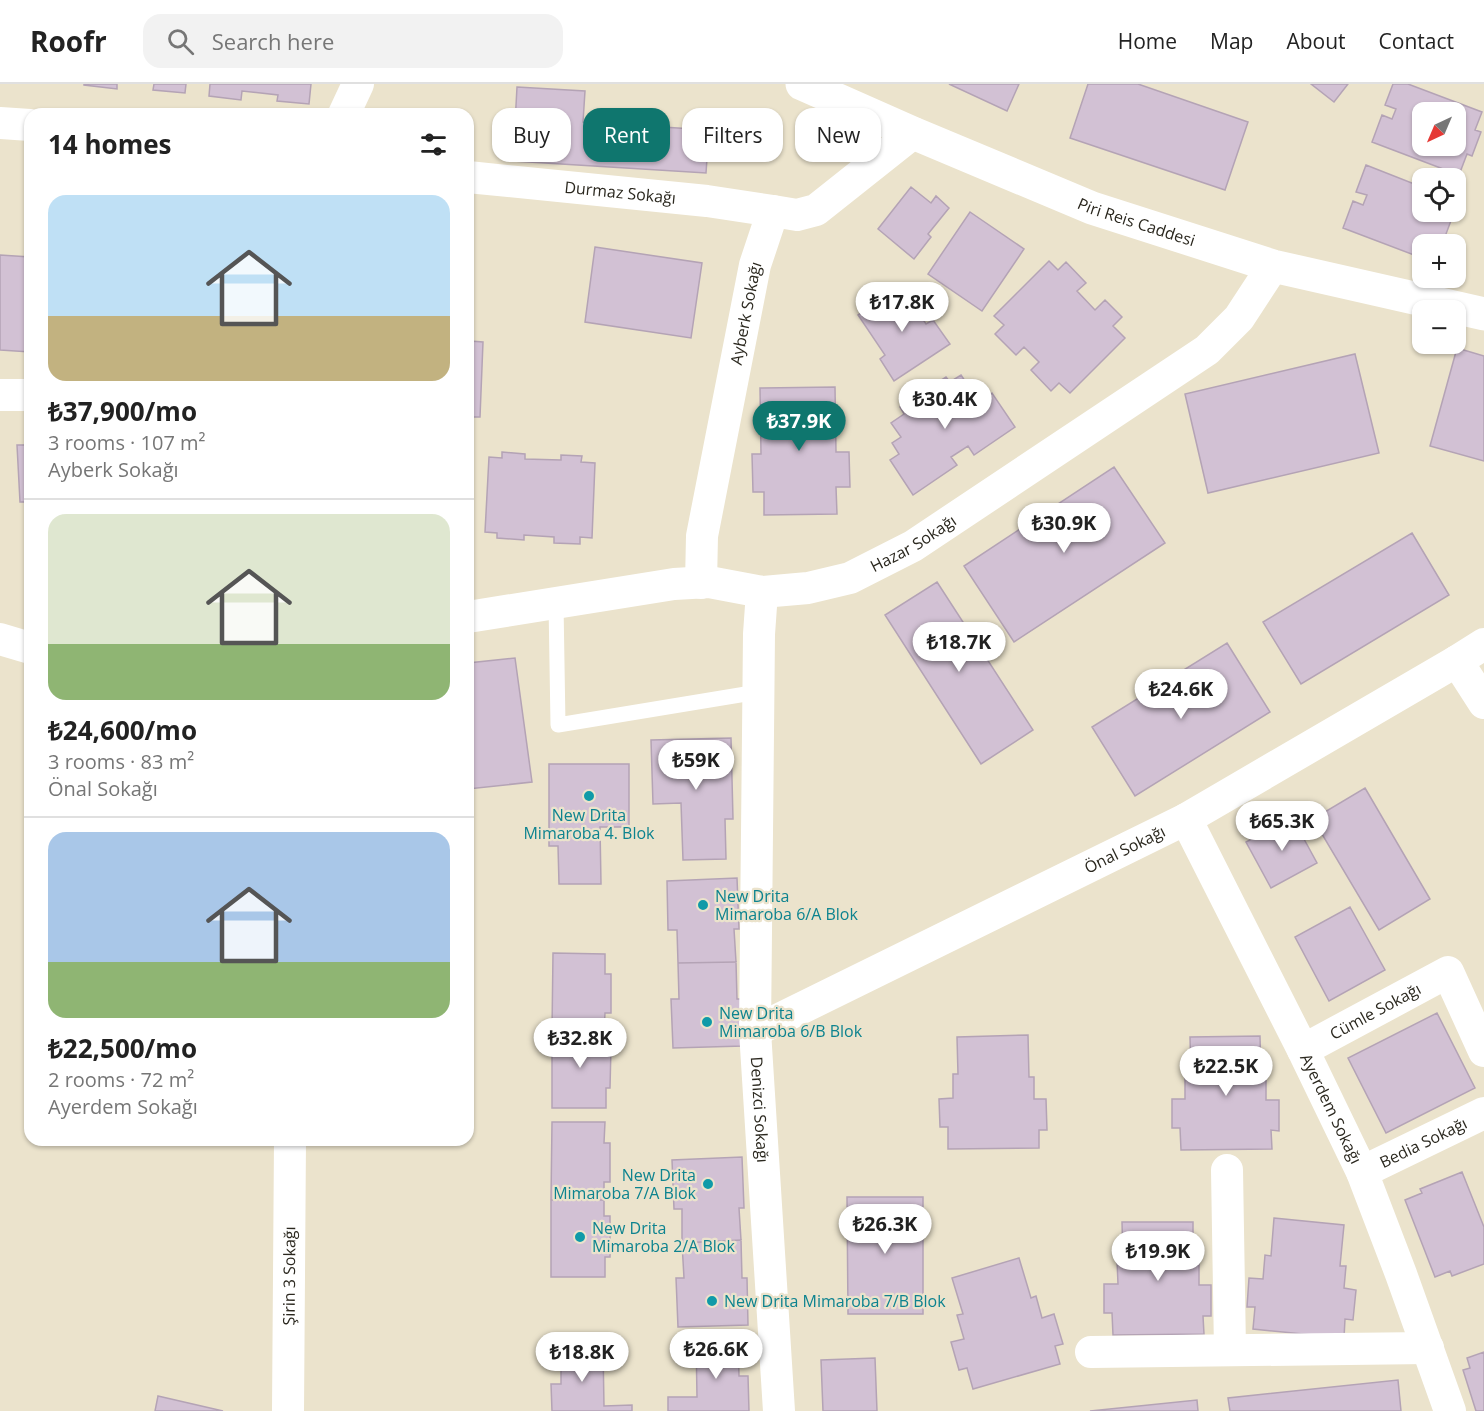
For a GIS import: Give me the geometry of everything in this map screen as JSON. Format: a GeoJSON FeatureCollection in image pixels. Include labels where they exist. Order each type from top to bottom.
{"type":"FeatureCollection","features":[{"type":"Feature","properties":{"kind":"main road","name":"Piri Reis Caddesi"},"geometry":{"type":"LineString","coordinates":[[802,84],[1092,208],[1273,266],[1484,314]]}},
{"type":"Feature","properties":{"kind":"street"},"geometry":{"type":"LineString","coordinates":[[347,108],[358,84]]}},
{"type":"Feature","properties":{"kind":"street"},"geometry":{"type":"LineString","coordinates":[[0,123],[24,125]]}},
{"type":"Feature","properties":{"kind":"street"},"geometry":{"type":"LineString","coordinates":[[773,211],[797,215],[816,210],[913,133]]}},
{"type":"Feature","properties":{"kind":"street","name":"Durmaz Sokağı"},"geometry":{"type":"LineString","coordinates":[[474,178],[708,201],[773,211]]}},
{"type":"Feature","properties":{"kind":"street","name":"Ayberk Sokağı"},"geometry":{"type":"LineString","coordinates":[[701,583],[702,536],[755,265],[773,211]]}},
{"type":"Feature","properties":{"kind":"street","name":"Hazar Sokağı"},"geometry":{"type":"LineString","coordinates":[[474,616],[674,584],[709,582],[762,592],[808,588],[850,578],[913,546],[1207,351],[1239,318],[1273,266]]}},
{"type":"Feature","properties":{"kind":"street"},"geometry":{"type":"LineString","coordinates":[[0,395],[24,395]]}},
{"type":"Feature","properties":{"kind":"street","name":"Denizci Sokağı"},"geometry":{"type":"LineString","coordinates":[[762,592],[758,692],[755,1031],[779,1411]]}},
{"type":"Feature","properties":{"kind":"street"},"geometry":{"type":"LineString","coordinates":[[0,639],[24,646]]}},
{"type":"Feature","properties":{"kind":"street","name":"Önal Sokağı"},"geometry":{"type":"LineString","coordinates":[[755,1031],[1186,819],[1484,644]]}},
{"type":"Feature","properties":{"kind":"street"},"geometry":{"type":"LineString","coordinates":[[1458,661],[1484,703]]}},
{"type":"Feature","properties":{"kind":"street","name":"Ayerdem Sokağı"},"geometry":{"type":"LineString","coordinates":[[1186,819],[1362,1172],[1450,1411]]}},
{"type":"Feature","properties":{"kind":"street","name":"Cümle Sokağı"},"geometry":{"type":"LineString","coordinates":[[1303,1050],[1448,972],[1484,1051]]}},
{"type":"Feature","properties":{"kind":"street","name":"Bedia Sokağı"},"geometry":{"type":"LineString","coordinates":[[1362,1172],[1484,1113]]}},
{"type":"Feature","properties":{"kind":"street","name":"Şirin 3 Sokağı"},"geometry":{"type":"LineString","coordinates":[[288,1411],[290,1146]]}},
{"type":"Feature","properties":{"kind":"street"},"geometry":{"type":"LineString","coordinates":[[1227,1170],[1230,1350]]}},
{"type":"Feature","properties":{"kind":"street"},"geometry":{"type":"LineString","coordinates":[[1091,1352],[1428,1348]]}},
{"type":"Feature","properties":{"kind":"lane"},"geometry":{"type":"LineString","coordinates":[[556,603],[558,725],[758,692]]}},
{"type":"Feature","properties":{"kind":"building"},"geometry":{"type":"Polygon","coordinates":[[[117,84],[117,89],[84,85],[117,84]]]}},
{"type":"Feature","properties":{"kind":"building"},"geometry":{"type":"Polygon","coordinates":[[[154,84],[186,84],[185,93],[153,90],[154,84]]]}},
{"type":"Feature","properties":{"kind":"building"},"geometry":{"type":"Polygon","coordinates":[[[210,84],[311,84],[309,104],[277,101],[278,95],[242,91],[241,100],[209,96],[210,84]]]}},
{"type":"Feature","properties":{"kind":"building"},"geometry":{"type":"Polygon","coordinates":[[[949,84],[1019,84],[1007,111],[949,84]]]}},
{"type":"Feature","properties":{"kind":"building"},"geometry":{"type":"Polygon","coordinates":[[[1088,84],[1138,84],[1248,122],[1225,190],[1070,138],[1088,84]]]}},
{"type":"Feature","properties":{"kind":"building"},"geometry":{"type":"Polygon","coordinates":[[[1311,84],[1348,84],[1334,102],[1311,84]]]}},
{"type":"Feature","properties":{"kind":"building"},"geometry":{"type":"Polygon","coordinates":[[[1393,84],[1408,84],[1456,102],[1412,102],[1412,156],[1466,156],[1466,106],[1482,112],[1475,130],[1481,132],[1472,156],[1467,154],[1462,168],[1441,168],[1372,142],[1382,115],[1392,119],[1396,109],[1385,105],[1393,84]]]}},
{"type":"Feature","properties":{"kind":"building"},"geometry":{"type":"Polygon","coordinates":[[[517,87],[585,91],[583,162],[670,162],[670,128],[682,128],[682,162],[707,162],[706,173],[529,162],[571,162],[571,108],[516,108],[517,87]]]}},
{"type":"Feature","properties":{"kind":"building"},"geometry":{"type":"Polygon","coordinates":[[[1366,165],[1412,183],[1412,222],[1450,222],[1446,234],[1412,234],[1412,254],[1343,228],[1353,201],[1363,205],[1367,195],[1356,192],[1366,165]]]}},
{"type":"Feature","properties":{"kind":"building"},"geometry":{"type":"Polygon","coordinates":[[[911,187],[931,203],[936,196],[949,208],[928,234],[931,237],[914,259],[878,229],[911,187]]]}},
{"type":"Feature","properties":{"kind":"building"},"geometry":{"type":"Polygon","coordinates":[[[970,212],[1024,249],[982,311],[928,274],[970,212]]]}},
{"type":"Feature","properties":{"kind":"building"},"geometry":{"type":"Polygon","coordinates":[[[595,247],[702,263],[691,338],[585,322],[595,247]]]}},
{"type":"Feature","properties":{"kind":"building"},"geometry":{"type":"Polygon","coordinates":[[[0,255],[24,257],[24,352],[0,350],[0,255]]]}},
{"type":"Feature","properties":{"kind":"building"},"geometry":{"type":"Polygon","coordinates":[[[1049,261],[1058,270],[1066,262],[1086,283],[1077,291],[1095,310],[1105,300],[1122,317],[1113,326],[1125,338],[1070,393],[1059,383],[1051,391],[1031,370],[1039,362],[1024,347],[1016,355],[995,334],[1004,325],[994,316],[1049,261]]]}},
{"type":"Feature","properties":{"kind":"building"},"geometry":{"type":"Polygon","coordinates":[[[901,286],[926,324],[933,320],[950,344],[894,381],[880,359],[885,355],[858,315],[901,286]]]}},
{"type":"Feature","properties":{"kind":"building"},"geometry":{"type":"Polygon","coordinates":[[[474,341],[483,342],[480,417],[474,417],[474,341]]]}},
{"type":"Feature","properties":{"kind":"building"},"geometry":{"type":"Polygon","coordinates":[[[1466,351],[1484,356],[1484,461],[1430,446],[1455,354],[1466,354],[1466,351]]]}},
{"type":"Feature","properties":{"kind":"building"},"geometry":{"type":"Polygon","coordinates":[[[1355,354],[1379,453],[1208,493],[1185,394],[1355,354]]]}},
{"type":"Feature","properties":{"kind":"building"},"geometry":{"type":"Polygon","coordinates":[[[961,375],[971,390],[979,385],[987,397],[992,393],[1015,427],[974,455],[968,446],[951,457],[957,465],[913,495],[890,460],[899,454],[892,443],[901,437],[891,423],[904,414],[900,407],[946,377],[950,382],[961,375]]]}},
{"type":"Feature","properties":{"kind":"building"},"geometry":{"type":"Polygon","coordinates":[[[835,387],[836,452],[849,452],[850,487],[836,487],[837,514],[764,515],[764,492],[753,492],[752,454],[761,454],[760,388],[835,387]]]}},
{"type":"Feature","properties":{"kind":"building"},"geometry":{"type":"Polygon","coordinates":[[[17,445],[24,445],[24,502],[20,502],[17,445]]]}},
{"type":"Feature","properties":{"kind":"building"},"geometry":{"type":"Polygon","coordinates":[[[502,452],[525,454],[525,459],[561,460],[561,455],[582,456],[581,462],[595,463],[592,538],[580,537],[580,544],[554,543],[554,537],[524,535],[524,540],[497,538],[497,533],[485,532],[489,457],[502,458],[502,452]]]}},
{"type":"Feature","properties":{"kind":"building"},"geometry":{"type":"Polygon","coordinates":[[[1114,467],[1165,543],[1014,642],[964,566],[1114,467]]]}},
{"type":"Feature","properties":{"kind":"building"},"geometry":{"type":"Polygon","coordinates":[[[1412,533],[1449,595],[1301,684],[1263,622],[1412,533]]]}},
{"type":"Feature","properties":{"kind":"building"},"geometry":{"type":"Polygon","coordinates":[[[937,582],[1033,730],[981,764],[885,615],[937,582]]]}},
{"type":"Feature","properties":{"kind":"building"},"geometry":{"type":"Polygon","coordinates":[[[1227,643],[1270,712],[1135,796],[1092,727],[1227,643]]]}},
{"type":"Feature","properties":{"kind":"building"},"geometry":{"type":"Polygon","coordinates":[[[515,658],[532,782],[474,788],[474,662],[515,658]]]}},
{"type":"Feature","properties":{"kind":"building"},"geometry":{"type":"Polygon","coordinates":[[[731,738],[733,819],[725,819],[726,859],[683,860],[681,803],[653,804],[651,740],[731,738]]]}},
{"type":"Feature","properties":{"kind":"building","name":"New Drita Mimaroba 4. Blok"},"geometry":{"type":"Polygon","coordinates":[[[549,764],[629,764],[629,827],[600,827],[601,884],[559,884],[558,846],[549,846],[549,764]]]}},
{"type":"Feature","properties":{"kind":"building"},"geometry":{"type":"Polygon","coordinates":[[[1365,788],[1430,899],[1379,930],[1313,819],[1365,788]]]}},
{"type":"Feature","properties":{"kind":"building"},"geometry":{"type":"Polygon","coordinates":[[[1292,817],[1317,863],[1271,888],[1246,842],[1292,817]]]}},
{"type":"Feature","properties":{"kind":"building","name":"New Drita Mimaroba 6/A Blok"},"geometry":{"type":"Polygon","coordinates":[[[737,878],[739,929],[734,929],[736,962],[678,963],[677,930],[668,930],[667,881],[737,878]]]}},
{"type":"Feature","properties":{"kind":"building"},"geometry":{"type":"Polygon","coordinates":[[[1350,907],[1385,970],[1329,1001],[1295,937],[1350,907]]]}},
{"type":"Feature","properties":{"kind":"building"},"geometry":{"type":"Polygon","coordinates":[[[553,953],[605,954],[605,974],[611,974],[611,1013],[605,1013],[604,1031],[552,1030],[553,953]]]}},
{"type":"Feature","properties":{"kind":"building","name":"New Drita Mimaroba 6/B Blok"},"geometry":{"type":"Polygon","coordinates":[[[736,962],[737,999],[742,999],[743,1046],[673,1048],[671,999],[679,999],[678,963],[736,962]]]}},
{"type":"Feature","properties":{"kind":"building"},"geometry":{"type":"Polygon","coordinates":[[[1437,1013],[1475,1088],[1386,1133],[1348,1058],[1437,1013]]]}},
{"type":"Feature","properties":{"kind":"building"},"geometry":{"type":"Polygon","coordinates":[[[552,1030],[604,1031],[605,1047],[611,1047],[610,1088],[606,1088],[606,1108],[552,1108],[552,1030]]]}},
{"type":"Feature","properties":{"kind":"building"},"geometry":{"type":"Polygon","coordinates":[[[1028,1035],[1029,1077],[1034,1077],[1034,1099],[1046,1099],[1047,1130],[1039,1130],[1039,1148],[948,1149],[948,1127],[940,1127],[939,1099],[953,1098],[953,1074],[958,1074],[957,1037],[1028,1035]]]}},
{"type":"Feature","properties":{"kind":"building"},"geometry":{"type":"Polygon","coordinates":[[[1260,1036],[1261,1077],[1266,1077],[1266,1100],[1279,1100],[1279,1131],[1271,1130],[1272,1149],[1181,1150],[1180,1128],[1172,1128],[1172,1099],[1185,1099],[1185,1075],[1191,1075],[1190,1037],[1260,1036]]]}},
{"type":"Feature","properties":{"kind":"building"},"geometry":{"type":"Polygon","coordinates":[[[552,1122],[605,1122],[604,1143],[610,1143],[610,1182],[604,1182],[604,1200],[551,1200],[552,1122]]]}},
{"type":"Feature","properties":{"kind":"building","name":"New Drita Mimaroba 7/A Blok"},"geometry":{"type":"Polygon","coordinates":[[[742,1157],[744,1208],[739,1208],[741,1240],[682,1243],[682,1209],[674,1209],[672,1160],[742,1157]]]}},
{"type":"Feature","properties":{"kind":"building"},"geometry":{"type":"Polygon","coordinates":[[[1462,1172],[1484,1227],[1484,1264],[1452,1276],[1450,1271],[1435,1277],[1405,1200],[1422,1193],[1420,1189],[1462,1172]]]}},
{"type":"Feature","properties":{"kind":"building"},"geometry":{"type":"Polygon","coordinates":[[[847,1197],[923,1197],[923,1314],[848,1314],[847,1197]]]}},
{"type":"Feature","properties":{"kind":"building","name":"New Drita Mimaroba 2/A Blok"},"geometry":{"type":"Polygon","coordinates":[[[551,1200],[604,1200],[604,1216],[610,1216],[610,1257],[605,1257],[605,1277],[551,1277],[551,1200]]]}},
{"type":"Feature","properties":{"kind":"building"},"geometry":{"type":"Polygon","coordinates":[[[1274,1218],[1344,1225],[1340,1266],[1346,1266],[1344,1288],[1356,1290],[1353,1320],[1345,1319],[1344,1338],[1253,1329],[1255,1307],[1247,1307],[1249,1278],[1263,1279],[1265,1255],[1271,1256],[1274,1218]]]}},
{"type":"Feature","properties":{"kind":"building"},"geometry":{"type":"Polygon","coordinates":[[[1122,1222],[1193,1222],[1193,1263],[1199,1263],[1199,1285],[1211,1285],[1211,1316],[1203,1316],[1204,1334],[1113,1335],[1112,1313],[1104,1313],[1104,1284],[1118,1284],[1117,1260],[1123,1260],[1122,1222]]]}},
{"type":"Feature","properties":{"kind":"building","name":"New Drita Mimaroba 7/B Blok"},"geometry":{"type":"Polygon","coordinates":[[[741,1240],[742,1278],[747,1278],[748,1325],[678,1327],[676,1278],[684,1278],[682,1243],[741,1240]]]}},
{"type":"Feature","properties":{"kind":"building"},"geometry":{"type":"Polygon","coordinates":[[[1019,1258],[1031,1298],[1036,1296],[1042,1318],[1054,1314],[1063,1344],[1055,1346],[1060,1364],[973,1389],[967,1368],[959,1370],[951,1342],[964,1339],[957,1315],[963,1314],[952,1278],[1019,1258]]]}},
{"type":"Feature","properties":{"kind":"building"},"geometry":{"type":"Polygon","coordinates":[[[696,1339],[738,1339],[739,1376],[748,1376],[749,1411],[668,1411],[668,1397],[697,1397],[696,1339]]]}},
{"type":"Feature","properties":{"kind":"building"},"geometry":{"type":"Polygon","coordinates":[[[561,1348],[603,1348],[604,1406],[632,1405],[632,1411],[552,1411],[551,1384],[561,1384],[561,1348]]]}},
{"type":"Feature","properties":{"kind":"building"},"geometry":{"type":"Polygon","coordinates":[[[1484,1352],[1484,1411],[1476,1411],[1463,1370],[1470,1368],[1467,1358],[1484,1352]]]}},
{"type":"Feature","properties":{"kind":"building"},"geometry":{"type":"Polygon","coordinates":[[[875,1358],[877,1411],[823,1411],[821,1360],[875,1358]]]}},
{"type":"Feature","properties":{"kind":"building"},"geometry":{"type":"Polygon","coordinates":[[[1398,1380],[1401,1411],[1230,1411],[1228,1398],[1398,1380]]]}},
{"type":"Feature","properties":{"kind":"building"},"geometry":{"type":"Polygon","coordinates":[[[158,1396],[223,1411],[155,1411],[158,1396]]]}},
{"type":"Feature","properties":{"kind":"building"},"geometry":{"type":"Polygon","coordinates":[[[1197,1400],[1198,1411],[1090,1411],[1197,1400]]]}},
{"type":"Feature","properties":{"kind":"place","name":"New Drita Mimaroba 4. Blok"},"geometry":{"type":"Point","coordinates":[589,796]}},
{"type":"Feature","properties":{"kind":"place","name":"New Drita Mimaroba 6/A Blok"},"geometry":{"type":"Point","coordinates":[703,905]}},
{"type":"Feature","properties":{"kind":"place","name":"New Drita Mimaroba 6/B Blok"},"geometry":{"type":"Point","coordinates":[707,1022]}},
{"type":"Feature","properties":{"kind":"place","name":"New Drita Mimaroba 7/A Blok"},"geometry":{"type":"Point","coordinates":[708,1184]}},
{"type":"Feature","properties":{"kind":"place","name":"New Drita Mimaroba 2/A Blok"},"geometry":{"type":"Point","coordinates":[580,1237]}},
{"type":"Feature","properties":{"kind":"place","name":"New Drita Mimaroba 7/B Blok"},"geometry":{"type":"Point","coordinates":[712,1301]}}]}
